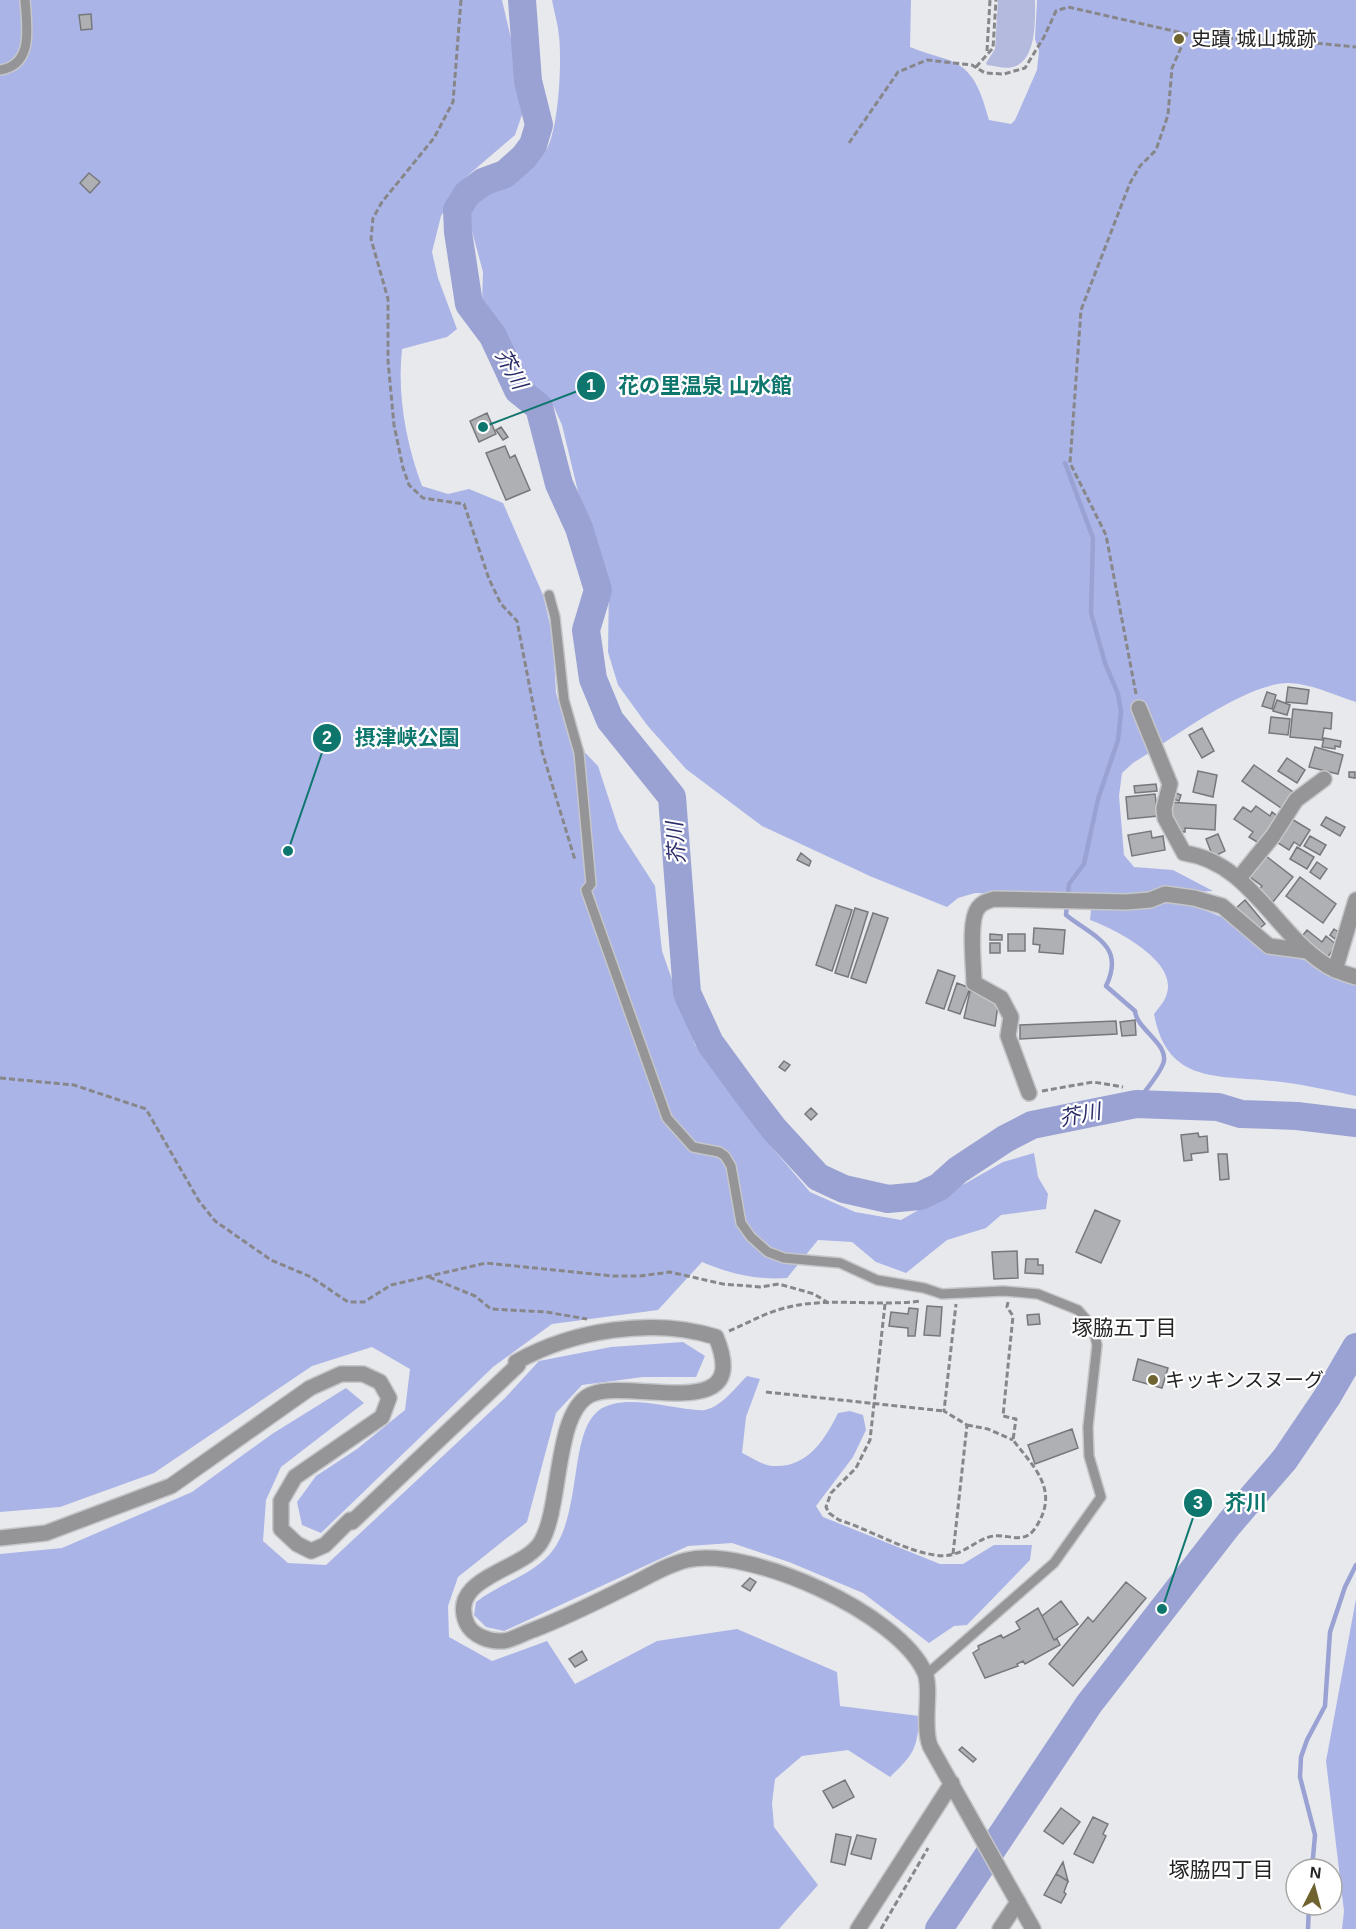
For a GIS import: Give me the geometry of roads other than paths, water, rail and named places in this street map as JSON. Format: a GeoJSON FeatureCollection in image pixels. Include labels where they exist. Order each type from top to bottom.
{"type":"FeatureCollection","features":[{"type":"Feature","properties":{"kind":"street"},"geometry":{"type":"LineString","coordinates":[[1139,708],[1170,784],[1164,808],[1169,828],[1184,853],[1200,855],[1226,867],[1307,951],[1335,970],[1356,977]]}},
{"type":"Feature","properties":{"kind":"street"},"geometry":{"type":"LineString","coordinates":[[1239,878],[1273,836],[1296,800],[1324,778]]}},
{"type":"Feature","properties":{"kind":"street"},"geometry":{"type":"LineString","coordinates":[[1029,1093],[1008,1035],[1011,1017],[1001,998],[974,982],[973,923],[977,909],[983,903],[994,898],[1126,902],[1150,900],[1164,894],[1194,897],[1222,906],[1269,946],[1307,951]]}},
{"type":"Feature","properties":{"kind":"street"},"geometry":{"type":"LineString","coordinates":[[1335,970],[1356,900]]}},
{"type":"Feature","properties":{"kind":"street"},"geometry":{"type":"LineString","coordinates":[[0,1538],[46,1533],[171,1486],[310,1388],[341,1374],[363,1374],[380,1382],[388,1398],[382,1417],[295,1477],[281,1501],[281,1529],[297,1544],[311,1551],[325,1545],[350,1520],[352,1522],[518,1365],[516,1362],[543,1347],[634,1328],[688,1328],[716,1337],[724,1355],[722,1374],[709,1389],[693,1395],[606,1389],[587,1396],[573,1411],[548,1526],[540,1545],[528,1557],[482,1581],[468,1593],[464,1611],[468,1626],[481,1637],[504,1641],[555,1621],[674,1564],[699,1558],[725,1558],[803,1583],[854,1605],[900,1639],[926,1675],[927,1740],[1032,1929]]}},
{"type":"Feature","properties":{"kind":"street"},"geometry":{"type":"LineString","coordinates":[[858,1929],[952,1783]]}},
{"type":"Feature","properties":{"kind":"street"},"geometry":{"type":"LineString","coordinates":[[935,1809],[948,1804],[963,1806]]}},
{"type":"Feature","properties":{"kind":"street"},"geometry":{"type":"LineString","coordinates":[[1000,1929],[1016,1899]]}},
{"type":"Feature","properties":{"kind":"lane"},"geometry":{"type":"LineString","coordinates":[[0,70],[16,65],[22,60],[26,43],[26,0]]}},
{"type":"Feature","properties":{"kind":"lane"},"geometry":{"type":"LineString","coordinates":[[549,595],[555,617],[564,700],[579,753],[590,858],[591,884],[586,890],[667,1118],[693,1146],[719,1152],[725,1156],[731,1166],[741,1223],[751,1237],[768,1252],[784,1258],[840,1263],[877,1280],[924,1288],[942,1294],[1009,1291],[1038,1294],[1078,1310],[1093,1327],[1097,1345],[1088,1427],[1089,1455],[1101,1497],[1053,1563],[926,1675]]}},
{"type":"Feature","properties":{"kind":"waterway","name":"芥川"},"geometry":{"type":"LineString","coordinates":[[522,0],[528,81],[539,125],[533,145],[524,157],[505,174],[483,182],[467,194],[457,210],[469,304],[493,336],[518,390],[539,407],[559,484],[579,528],[598,590],[586,630],[593,679],[610,720],[672,797],[687,993],[710,1043],[748,1095],[774,1129],[818,1177],[844,1189],[888,1199],[920,1196],[939,1187],[958,1170],[1005,1139],[1032,1125],[1136,1104],[1218,1107],[1241,1114],[1297,1116],[1356,1123]]}},
{"type":"Feature","properties":{"kind":"waterway"},"geometry":{"type":"LineString","coordinates":[[1065,463],[1093,538],[1091,613],[1105,663],[1118,694],[1121,712],[1118,740],[1098,799],[1084,864],[1069,884],[1066,915],[1095,936],[1109,951],[1112,961],[1106,986],[1135,1011],[1141,1024],[1162,1050],[1164,1057],[1161,1069],[1136,1104]]}},
{"type":"Feature","properties":{"kind":"waterway","name":"芥川"},"geometry":{"type":"LineString","coordinates":[[939,1929],[1089,1704],[1229,1524],[1285,1459],[1327,1397],[1356,1347]]}},
{"type":"Feature","properties":{"kind":"waterway"},"geometry":{"type":"LineString","coordinates":[[1313,1857],[1315,1835],[1300,1777],[1301,1757],[1307,1740],[1325,1706],[1330,1632],[1345,1587],[1356,1565]]}},
{"type":"Feature","properties":{"kind":"waterway"},"geometry":{"type":"LineString","coordinates":[[1308,1917],[1308,1929]]}},
{"type":"Feature","properties":{"kind":"place","name":"史蹟 城山城跡"},"geometry":{"type":"Point","coordinates":[1179,39]}},
{"type":"Feature","properties":{"kind":"place","name":"花の里温泉 山水館"},"geometry":{"type":"Point","coordinates":[483,427]}},
{"type":"Feature","properties":{"kind":"place","name":"摂津峡公園"},"geometry":{"type":"Point","coordinates":[288,851]}},
{"type":"Feature","properties":{"kind":"place","name":"キッキンスヌーグ"},"geometry":{"type":"Point","coordinates":[1153,1380]}},
{"type":"Feature","properties":{"kind":"place","name":"芥川"},"geometry":{"type":"Point","coordinates":[1162,1609]}},
{"type":"Feature","properties":{"kind":"district","name":"塚脇五丁目"},"geometry":{"type":"Point","coordinates":[1124,1328]}},
{"type":"Feature","properties":{"kind":"district","name":"塚脇四丁目"},"geometry":{"type":"Point","coordinates":[1221,1870]}}]}
